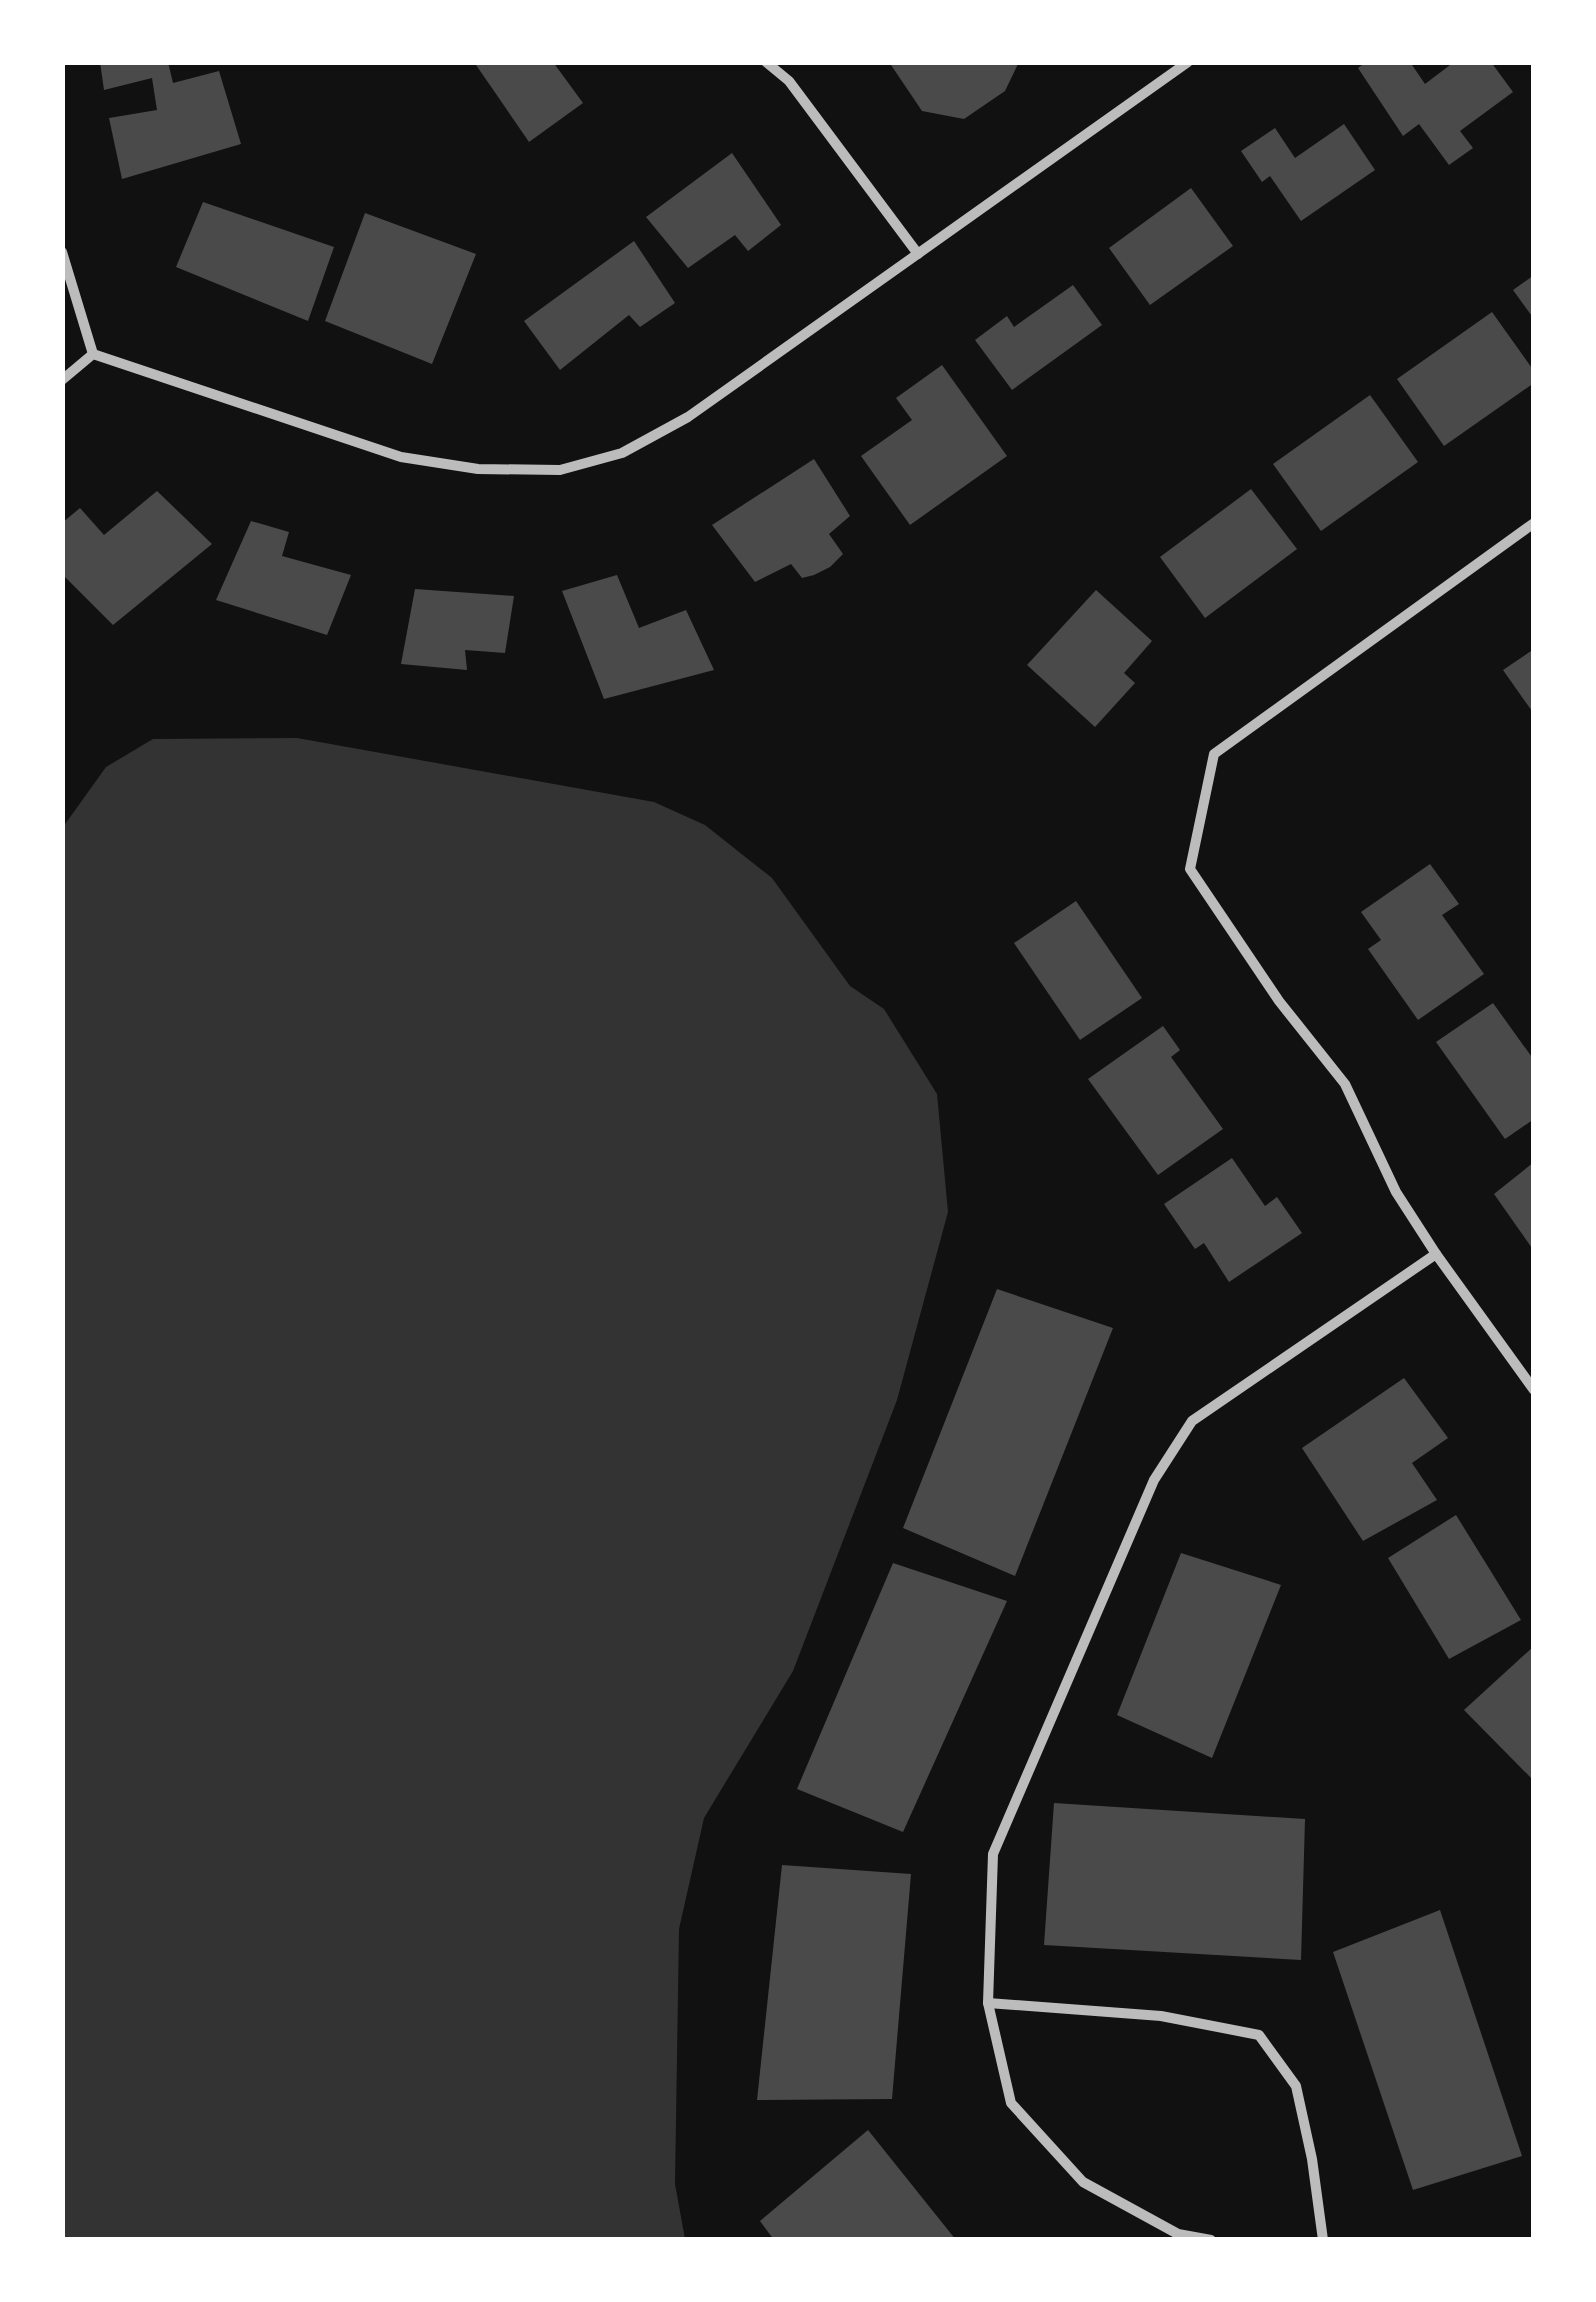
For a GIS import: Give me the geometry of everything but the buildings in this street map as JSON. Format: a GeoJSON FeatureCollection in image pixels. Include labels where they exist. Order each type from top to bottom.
{"type":"FeatureCollection","features":[{"type":"Feature","properties":{"kind":"street"},"geometry":{"type":"LineString","coordinates":[[766,62],[788,80],[918,254]]}},
{"type":"Feature","properties":{"kind":"street"},"geometry":{"type":"LineString","coordinates":[[93,354],[401,457],[478,469],[560,470],[622,453],[688,418],[1188,62]]}},
{"type":"Feature","properties":{"kind":"street"},"geometry":{"type":"LineString","coordinates":[[62,252],[93,354]]}},
{"type":"Feature","properties":{"kind":"street"},"geometry":{"type":"LineString","coordinates":[[62,380],[93,354]]}},
{"type":"Feature","properties":{"kind":"street"},"geometry":{"type":"LineString","coordinates":[[1534,523],[1214,754],[1190,869],[1279,1002],[1345,1084],[1396,1192],[1534,1390]]}},
{"type":"Feature","properties":{"kind":"street"},"geometry":{"type":"LineString","coordinates":[[1210,2240],[1178,2234],[1083,2182],[1011,2103],[988,2004],[993,1854],[1154,1480],[1192,1421],[1436,1254]]}},
{"type":"Feature","properties":{"kind":"street"},"geometry":{"type":"LineString","coordinates":[[988,2004],[1161,2016],[1259,2035],[1296,2086],[1312,2159],[1323,2240]]}},
{"type":"Feature","properties":{"kind":"shaded area"},"geometry":{"type":"Polygon","coordinates":[[[297,738],[654,802],[705,825],[772,878],[850,986],[884,1009],[937,1094],[948,1212],[897,1400],[793,1671],[704,1818],[679,1929],[675,2184],[685,2239],[63,2239],[63,827],[106,767],[153,739],[297,738]]]}}]}
